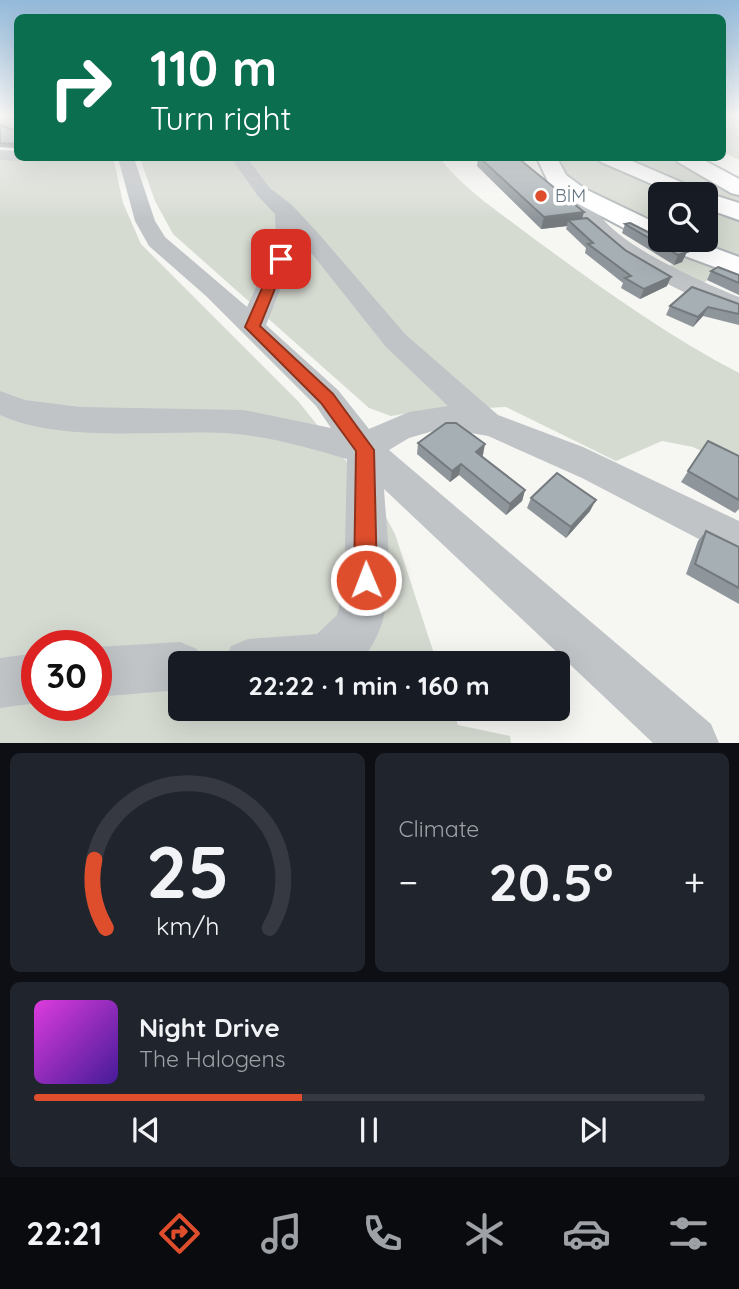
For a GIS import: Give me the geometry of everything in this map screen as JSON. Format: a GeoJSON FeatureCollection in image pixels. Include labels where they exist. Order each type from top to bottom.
{"type":"FeatureCollection","features":[{"type":"Feature","properties":{"kind":"main road"},"geometry":{"type":"LineString","coordinates":[[548,161],[557,179],[589,202],[648,230]]}},
{"type":"Feature","properties":{"kind":"main road"},"geometry":{"type":"LineString","coordinates":[[615,161],[665,182]]}},
{"type":"Feature","properties":{"kind":"main road"},"geometry":{"type":"LineString","coordinates":[[698,161],[739,167]]}},
{"type":"Feature","properties":{"kind":"main road"},"geometry":{"type":"LineString","coordinates":[[716,165],[739,188]]}},
{"type":"Feature","properties":{"kind":"main road"},"geometry":{"type":"LineString","coordinates":[[718,204],[739,212]]}},
{"type":"Feature","properties":{"kind":"main road"},"geometry":{"type":"LineString","coordinates":[[700,252],[739,267]]}},
{"type":"Feature","properties":{"kind":"street"},"geometry":{"type":"LineString","coordinates":[[127,161],[145,221],[157,241],[327,398],[365,450],[692,743]]}},
{"type":"Feature","properties":{"kind":"street"},"geometry":{"type":"LineString","coordinates":[[241,161],[264,191],[311,237],[396,341],[486,423]]}},
{"type":"Feature","properties":{"kind":"street"},"geometry":{"type":"LineString","coordinates":[[589,202],[586,208],[590,218],[633,255],[698,289],[739,306]]}},
{"type":"Feature","properties":{"kind":"street"},"geometry":{"type":"LineString","coordinates":[[252,327],[287,244],[285,209]]}},
{"type":"Feature","properties":{"kind":"street"},"geometry":{"type":"LineString","coordinates":[[0,402],[17,411],[54,416],[244,422],[365,450]]}},
{"type":"Feature","properties":{"kind":"street"},"geometry":{"type":"LineString","coordinates":[[365,450],[386,433],[407,424],[458,418],[486,423],[573,458],[739,541]]}},
{"type":"Feature","properties":{"kind":"street"},"geometry":{"type":"LineString","coordinates":[[333,651],[344,645],[357,627],[363,605],[366,580],[365,450]]}},
{"type":"Feature","properties":{"kind":"street"},"geometry":{"type":"LineString","coordinates":[[112,671],[168,667]]}},
{"type":"Feature","properties":{"kind":"street"},"geometry":{"type":"LineString","coordinates":[[0,683],[21,680]]}},
{"type":"Feature","properties":{"kind":"shaded area"},"geometry":{"type":"Polygon","coordinates":[[[726,150],[739,150],[739,160],[726,154],[726,150]]]}},
{"type":"Feature","properties":{"kind":"shaded area"},"geometry":{"type":"Polygon","coordinates":[[[0,158],[14,158],[14,161],[114,161],[123,203],[141,244],[298,401],[375,497],[395,534],[433,651],[168,651],[168,721],[456,721],[458,725],[510,736],[511,743],[0,743],[0,158]]]}},
{"type":"Feature","properties":{"kind":"shaded area"},"geometry":{"type":"Polygon","coordinates":[[[141,161],[442,161],[460,181],[484,201],[583,274],[659,327],[739,373],[739,469],[693,447],[662,441],[616,461],[506,407],[422,411],[391,416],[369,408],[173,234],[155,201],[141,161]]]}},
{"type":"Feature","properties":{"kind":"shaded area"},"geometry":{"type":"Polygon","coordinates":[[[561,161],[600,161],[652,182],[648,182],[648,223],[573,184],[563,171],[561,161]]]}},
{"type":"Feature","properties":{"kind":"shaded area"},"geometry":{"type":"Polygon","coordinates":[[[624,161],[678,161],[714,182],[674,182],[624,161]]]}},
{"type":"Feature","properties":{"kind":"shaded area"},"geometry":{"type":"Polygon","coordinates":[[[718,185],[739,197],[739,209],[718,200],[718,185]]]}},
{"type":"Feature","properties":{"kind":"shaded area"},"geometry":{"type":"Polygon","coordinates":[[[718,209],[739,218],[739,260],[717,252],[718,209]]]}},
{"type":"Feature","properties":{"kind":"shaded area"},"geometry":{"type":"Polygon","coordinates":[[[685,256],[739,275],[714,276],[700,285],[661,268],[681,262],[685,256]]]}},
{"type":"Feature","properties":{"kind":"building"},"geometry":{"type":"Polygon","coordinates":[[[483,161],[522,161],[584,212],[544,217],[483,161]]]}},
{"type":"Feature","properties":{"kind":"building"},"geometry":{"type":"Polygon","coordinates":[[[587,218],[625,250],[671,277],[644,289],[625,278],[631,276],[588,244],[593,243],[568,220],[587,218]]]}},
{"type":"Feature","properties":{"kind":"building"},"geometry":{"type":"Polygon","coordinates":[[[630,223],[648,232],[648,237],[625,224],[630,223]]]}},
{"type":"Feature","properties":{"kind":"building"},"geometry":{"type":"Polygon","coordinates":[[[718,267],[739,275],[739,283],[711,271],[718,267]]]}},
{"type":"Feature","properties":{"kind":"building"},"geometry":{"type":"Polygon","coordinates":[[[692,287],[739,304],[739,314],[708,307],[698,317],[670,306],[692,287]]]}},
{"type":"Feature","properties":{"kind":"building"},"geometry":{"type":"Polygon","coordinates":[[[446,423],[456,423],[485,444],[476,452],[525,490],[510,504],[461,464],[452,471],[418,443],[446,423]]]}},
{"type":"Feature","properties":{"kind":"building"},"geometry":{"type":"Polygon","coordinates":[[[708,441],[739,456],[739,500],[688,471],[708,441]]]}},
{"type":"Feature","properties":{"kind":"building"},"geometry":{"type":"Polygon","coordinates":[[[557,473],[596,500],[571,527],[531,498],[557,473]]]}},
{"type":"Feature","properties":{"kind":"building"},"geometry":{"type":"Polygon","coordinates":[[[706,531],[739,547],[739,588],[695,564],[706,531]]]}},
{"type":"Feature","properties":{"kind":"place","name":"BİM"},"geometry":{"type":"Point","coordinates":[541,196]}},
{"type":"Feature","properties":{"kind":"route"},"geometry":{"type":"LineString","coordinates":[[281,259],[252,327],[327,398],[365,450],[363,480],[366,580]]}}]}
